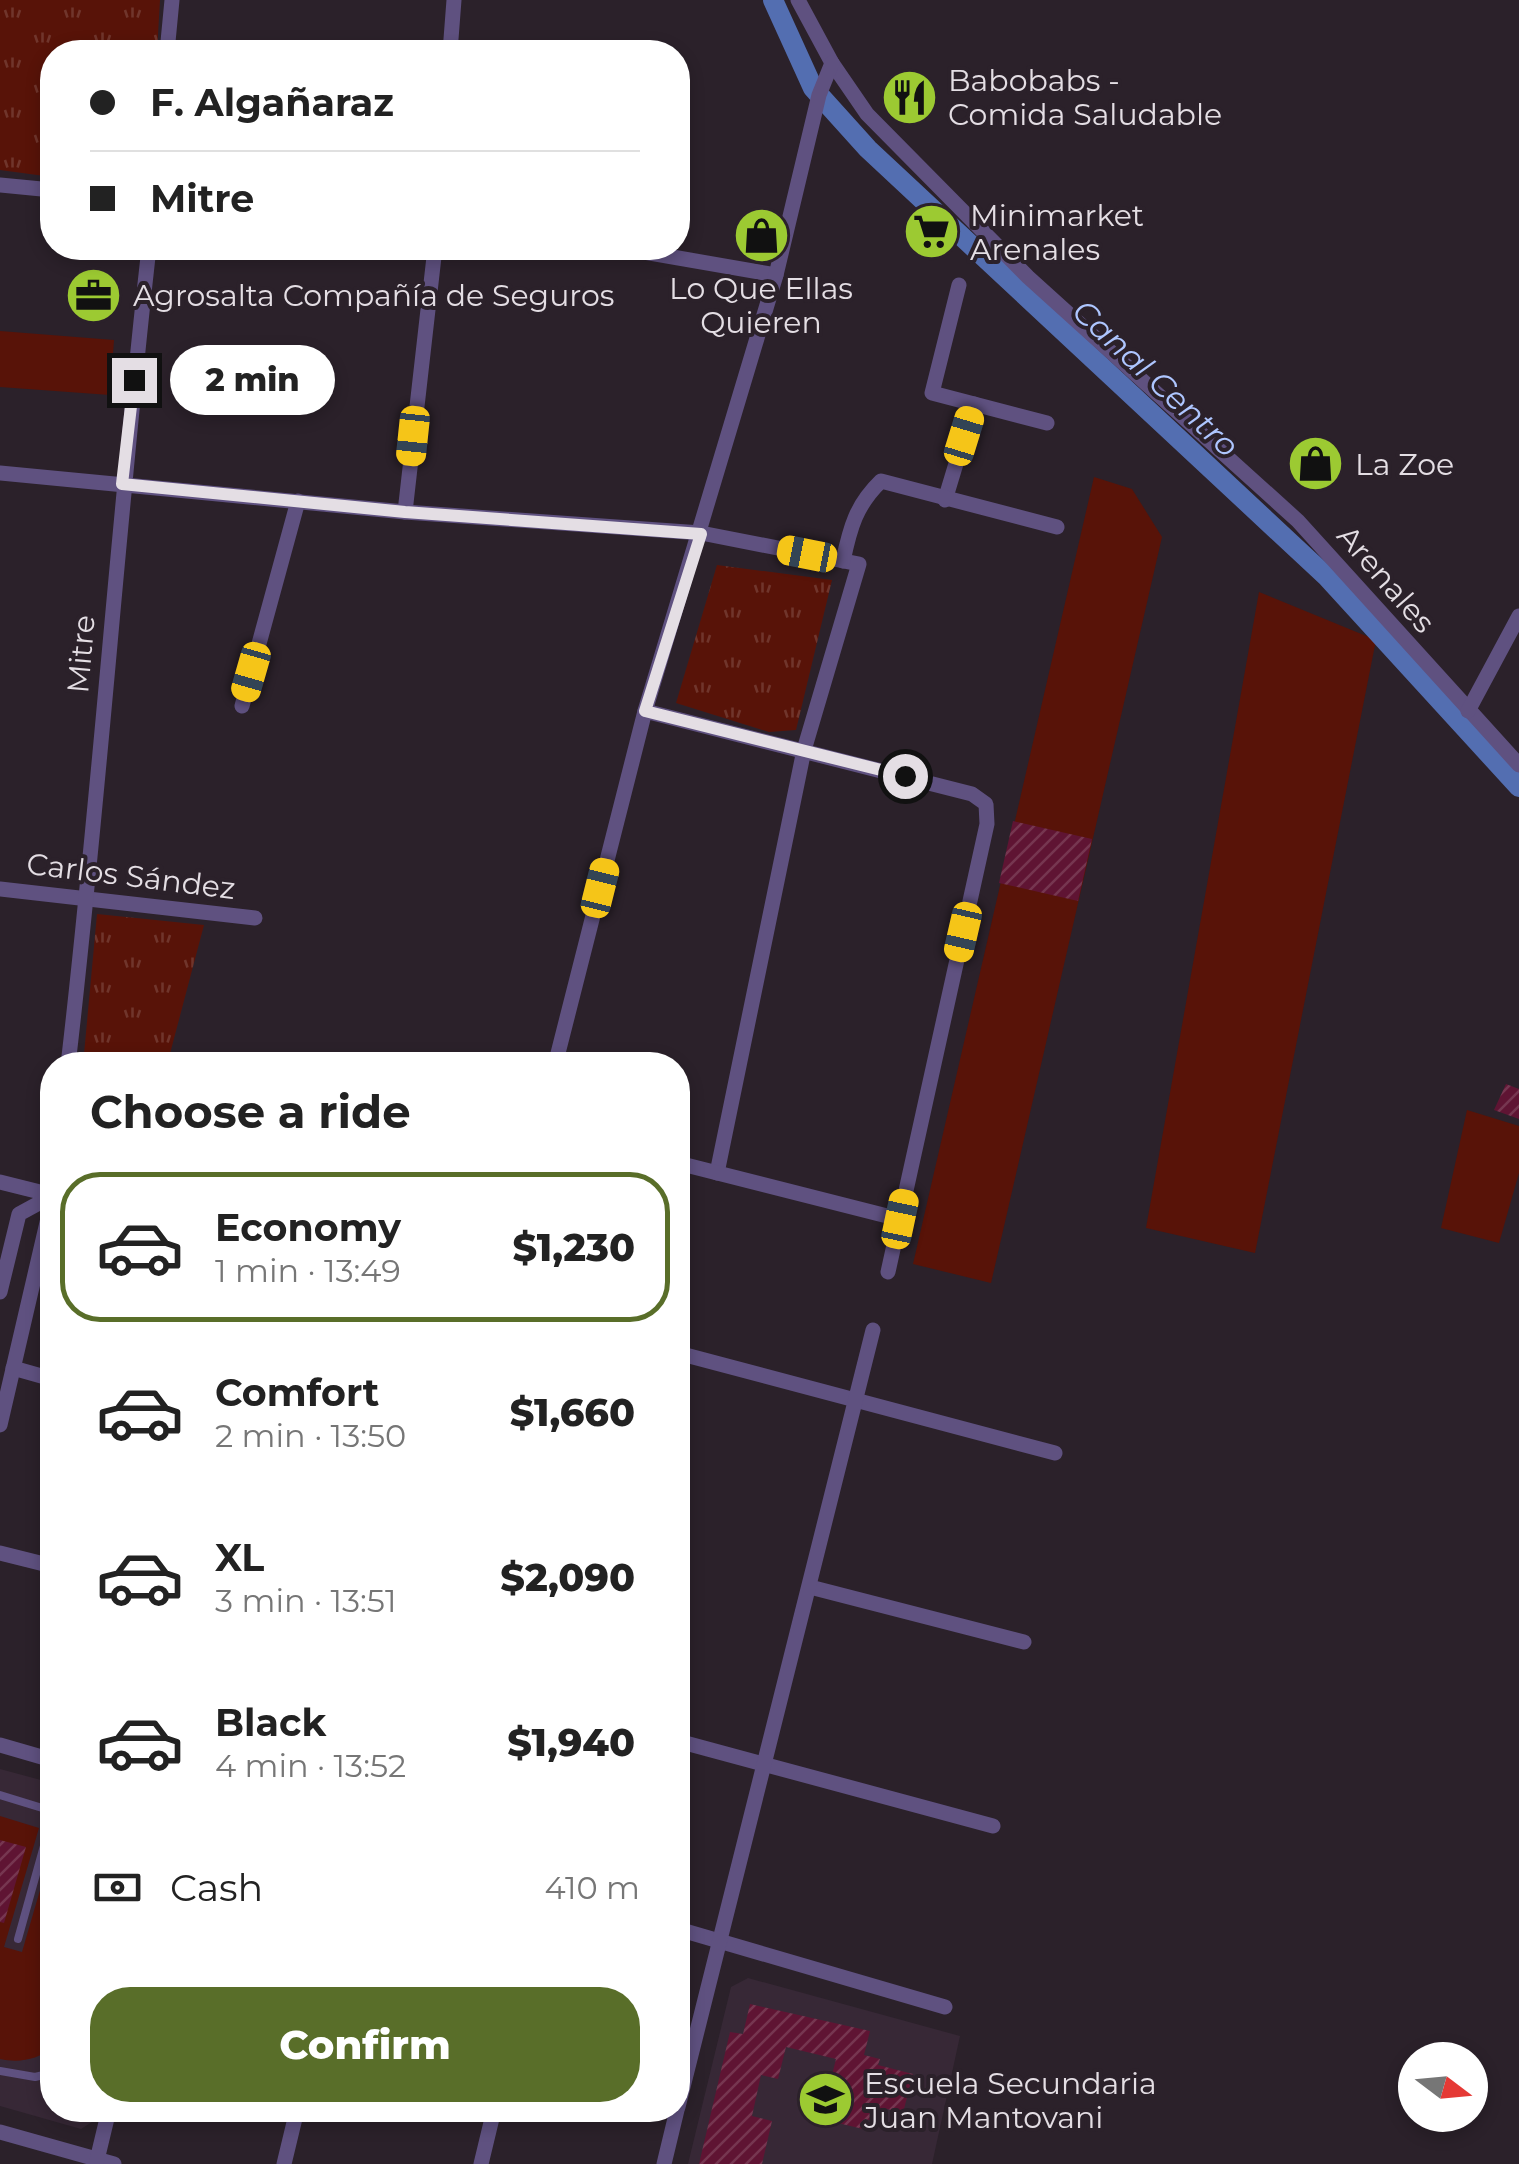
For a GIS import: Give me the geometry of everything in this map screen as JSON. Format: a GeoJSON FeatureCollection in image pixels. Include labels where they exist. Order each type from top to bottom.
{"type":"FeatureCollection","features":[{"type":"Feature","properties":{"kind":"street"},"geometry":{"type":"LineString","coordinates":[[168,40],[172,0]]}},
{"type":"Feature","properties":{"kind":"street"},"geometry":{"type":"LineString","coordinates":[[451,40],[454,0]]}},
{"type":"Feature","properties":{"kind":"street","name":"Arenales"},"geometry":{"type":"LineString","coordinates":[[798,0],[832,62],[867,114],[1028,277],[1298,521],[1519,765]]}},
{"type":"Feature","properties":{"kind":"street"},"geometry":{"type":"LineString","coordinates":[[558,1052],[645,711],[776,275],[821,90],[832,62]]}},
{"type":"Feature","properties":{"kind":"street"},"geometry":{"type":"LineString","coordinates":[[0,185],[40,189]]}},
{"type":"Feature","properties":{"kind":"street","name":"Mitre"},"geometry":{"type":"LineString","coordinates":[[70,1052],[88,899],[122,484],[148,260]]}},
{"type":"Feature","properties":{"kind":"street"},"geometry":{"type":"LineString","coordinates":[[405,512],[434,260]]}},
{"type":"Feature","properties":{"kind":"street"},"geometry":{"type":"LineString","coordinates":[[690,260],[776,275]]}},
{"type":"Feature","properties":{"kind":"street"},"geometry":{"type":"LineString","coordinates":[[958,285],[932,393],[1048,423]]}},
{"type":"Feature","properties":{"kind":"street"},"geometry":{"type":"LineString","coordinates":[[945,500],[974,404]]}},
{"type":"Feature","properties":{"kind":"street"},"geometry":{"type":"LineString","coordinates":[[0,473],[405,512],[701,534],[851,562]]}},
{"type":"Feature","properties":{"kind":"street"},"geometry":{"type":"LineString","coordinates":[[718,1173],[804,750],[851,562],[852,520],[864,498],[881,482],[1057,528]]}},
{"type":"Feature","properties":{"kind":"street"},"geometry":{"type":"LineString","coordinates":[[242,706],[298,501]]}},
{"type":"Feature","properties":{"kind":"street"},"geometry":{"type":"LineString","coordinates":[[1468,710],[1519,616]]}},
{"type":"Feature","properties":{"kind":"street"},"geometry":{"type":"LineString","coordinates":[[645,711],[972,794],[986,804],[986,824],[888,1272]]}},
{"type":"Feature","properties":{"kind":"street","name":"Carlos Sández"},"geometry":{"type":"LineString","coordinates":[[0,889],[255,918]]}},
{"type":"Feature","properties":{"kind":"street"},"geometry":{"type":"LineString","coordinates":[[690,1165],[900,1219]]}},
{"type":"Feature","properties":{"kind":"street"},"geometry":{"type":"LineString","coordinates":[[0,1182],[40,1194]]}},
{"type":"Feature","properties":{"kind":"street"},"geometry":{"type":"LineString","coordinates":[[0,1209],[19,1214],[40,1203]]}},
{"type":"Feature","properties":{"kind":"street"},"geometry":{"type":"LineString","coordinates":[[0,1292],[19,1214]]}},
{"type":"Feature","properties":{"kind":"street"},"geometry":{"type":"LineString","coordinates":[[0,1425],[40,1250]]}},
{"type":"Feature","properties":{"kind":"street"},"geometry":{"type":"LineString","coordinates":[[690,2055],[873,1330]]}},
{"type":"Feature","properties":{"kind":"street"},"geometry":{"type":"LineString","coordinates":[[690,1356],[1054,1453]]}},
{"type":"Feature","properties":{"kind":"street"},"geometry":{"type":"LineString","coordinates":[[13,1368],[40,1376]]}},
{"type":"Feature","properties":{"kind":"street"},"geometry":{"type":"LineString","coordinates":[[0,1553],[40,1563]]}},
{"type":"Feature","properties":{"kind":"street"},"geometry":{"type":"LineString","coordinates":[[810,1587],[1024,1642]]}},
{"type":"Feature","properties":{"kind":"street"},"geometry":{"type":"LineString","coordinates":[[690,1744],[993,1826]]}},
{"type":"Feature","properties":{"kind":"street"},"geometry":{"type":"LineString","coordinates":[[0,1745],[40,1757]]}},
{"type":"Feature","properties":{"kind":"street"},"geometry":{"type":"LineString","coordinates":[[690,1933],[945,2006]]}},
{"type":"Feature","properties":{"kind":"street"},"geometry":{"type":"LineString","coordinates":[[0,2132],[106,2162],[108,2122]]}},
{"type":"Feature","properties":{"kind":"street"},"geometry":{"type":"LineString","coordinates":[[284,2164],[294,2122]]}},
{"type":"Feature","properties":{"kind":"street"},"geometry":{"type":"LineString","coordinates":[[481,2164],[491,2122]]}},
{"type":"Feature","properties":{"kind":"street"},"geometry":{"type":"LineString","coordinates":[[664,2164],[674,2122]]}},
{"type":"Feature","properties":{"kind":"lane"},"geometry":{"type":"LineString","coordinates":[[0,1795],[40,1810]]}},
{"type":"Feature","properties":{"kind":"lane"},"geometry":{"type":"LineString","coordinates":[[18,1940],[40,1858]]}},
{"type":"Feature","properties":{"kind":"lane"},"geometry":{"type":"LineString","coordinates":[[0,2071],[40,2076]]}},
{"type":"Feature","properties":{"kind":"shaded area"},"geometry":{"type":"Polygon","coordinates":[[[0,1769],[40,1780],[40,2117],[0,2106],[0,1769]]]}},
{"type":"Feature","properties":{"kind":"shaded area","name":"Escuela Secundaria Juan Mantovani"},"geometry":{"type":"Polygon","coordinates":[[[748,1978],[960,2036],[932,2164],[688,2164],[731,1987],[748,1978]]]}},
{"type":"Feature","properties":{"kind":"shaded area"},"geometry":{"type":"Polygon","coordinates":[[[56,2122],[92,2122],[81,2129],[56,2122]]]}},
{"type":"Feature","properties":{"kind":"green space"},"geometry":{"type":"Polygon","coordinates":[[[0,0],[160,0],[158,40],[40,40],[40,175],[0,170],[0,0]]]}},
{"type":"Feature","properties":{"kind":"green space"},"geometry":{"type":"Polygon","coordinates":[[[0,331],[114,340],[110,395],[0,387],[0,331]]]}},
{"type":"Feature","properties":{"kind":"green space"},"geometry":{"type":"Polygon","coordinates":[[[1094,477],[1132,489],[1162,537],[991,1283],[913,1264],[1094,477]]]}},
{"type":"Feature","properties":{"kind":"green space"},"geometry":{"type":"Polygon","coordinates":[[[717,565],[832,580],[796,730],[769,732],[676,703],[717,565]]]}},
{"type":"Feature","properties":{"kind":"green space"},"geometry":{"type":"Polygon","coordinates":[[[1259,592],[1376,640],[1255,1253],[1146,1228],[1259,592]]]}},
{"type":"Feature","properties":{"kind":"green space"},"geometry":{"type":"Polygon","coordinates":[[[97,914],[204,925],[170,1052],[84,1052],[97,914]]]}},
{"type":"Feature","properties":{"kind":"green space"},"geometry":{"type":"Polygon","coordinates":[[[1467,1110],[1519,1126],[1519,1173],[1499,1243],[1441,1228],[1467,1110]]]}},
{"type":"Feature","properties":{"kind":"green space"},"geometry":{"type":"Polygon","coordinates":[[[0,1816],[39,1828],[4,1947],[22,1952],[40,1890],[40,2055],[0,2059],[0,1816]]]}},
{"type":"Feature","properties":{"kind":"building"},"geometry":{"type":"Polygon","coordinates":[[[1013,821],[1092,839],[1078,901],[999,883],[1013,821]]]}},
{"type":"Feature","properties":{"kind":"building"},"geometry":{"type":"Polygon","coordinates":[[[1506,1084],[1519,1089],[1519,1119],[1494,1110],[1506,1084]]]}},
{"type":"Feature","properties":{"kind":"building"},"geometry":{"type":"Polygon","coordinates":[[[0,1840],[26,1847],[4,1923],[0,1922],[0,1840]]]}},
{"type":"Feature","properties":{"kind":"building"},"geometry":{"type":"Polygon","coordinates":[[[750,2004],[870,2031],[864,2055],[880,2059],[878,2065],[913,2074],[903,2113],[883,2108],[880,2123],[865,2119],[863,2129],[821,2119],[836,2059],[786,2047],[778,2079],[761,2075],[752,2116],[772,2121],[762,2164],[699,2164],[730,2032],[743,2034],[750,2004]]]}},
{"type":"Feature","properties":{"kind":"waterway","name":"Canal Centro"},"geometry":{"type":"LineString","coordinates":[[773,0],[813,88],[868,149],[1327,577],[1519,787]]}},
{"type":"Feature","properties":{"kind":"place","name":"Babobabs - Comida Saludable"},"geometry":{"type":"Point","coordinates":[909,97]}},
{"type":"Feature","properties":{"kind":"place","name":"Minimarket Arenales"},"geometry":{"type":"Point","coordinates":[931,232]}},
{"type":"Feature","properties":{"kind":"place","name":"Lo Que Ellas Quieren"},"geometry":{"type":"Point","coordinates":[761,236]}},
{"type":"Feature","properties":{"kind":"place","name":"Agrosalta Compañía de Seguros"},"geometry":{"type":"Point","coordinates":[94,295]}},
{"type":"Feature","properties":{"kind":"place","name":"La Zoe"},"geometry":{"type":"Point","coordinates":[1316,464]}},
{"type":"Feature","properties":{"kind":"place","name":"Escuela Secundaria Juan Mantovani"},"geometry":{"type":"Point","coordinates":[825,2100]}},
{"type":"Feature","properties":{"kind":"route"},"geometry":{"type":"LineString","coordinates":[[134,380],[122,484],[405,512],[701,534],[645,711],[905,776]]}}]}
